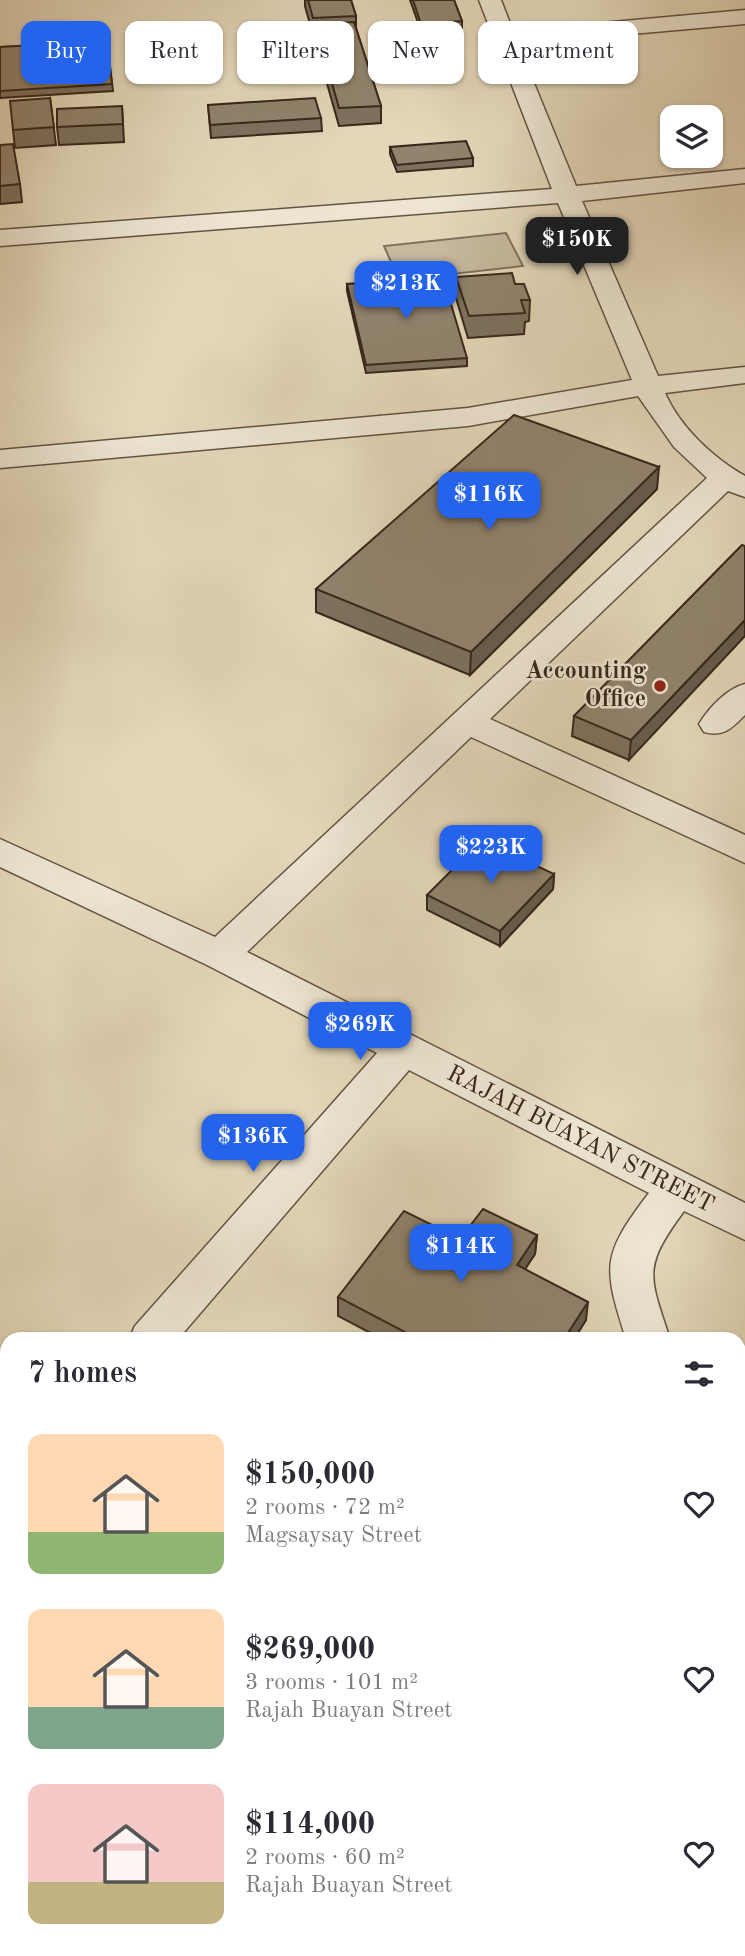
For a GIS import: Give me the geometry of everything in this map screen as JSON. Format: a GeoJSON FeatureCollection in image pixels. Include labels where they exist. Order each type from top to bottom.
{"type":"FeatureCollection","features":[{"type":"Feature","properties":{"kind":"street"},"geometry":{"type":"LineString","coordinates":[[489,0],[498,21]]}},
{"type":"Feature","properties":{"kind":"street"},"geometry":{"type":"LineString","coordinates":[[638,26],[745,17]]}},
{"type":"Feature","properties":{"kind":"street"},"geometry":{"type":"LineString","coordinates":[[220,955],[467,722],[734,483],[697,457],[674,431],[656,404],[567,195],[524,84]]}},
{"type":"Feature","properties":{"kind":"street"},"geometry":{"type":"LineString","coordinates":[[0,238],[567,195],[745,176]]}},
{"type":"Feature","properties":{"kind":"street"},"geometry":{"type":"LineString","coordinates":[[0,459],[468,417],[648,386],[745,375]]}},
{"type":"Feature","properties":{"kind":"street"},"geometry":{"type":"LineString","coordinates":[[716,724],[745,695]]}},
{"type":"Feature","properties":{"kind":"street"},"geometry":{"type":"LineString","coordinates":[[467,722],[745,850]]}},
{"type":"Feature","properties":{"kind":"street","name":"RAJAH BUAYAN STREET"},"geometry":{"type":"LineString","coordinates":[[0,852],[220,955],[403,1051],[745,1223]]}},
{"type":"Feature","properties":{"kind":"street"},"geometry":{"type":"LineString","coordinates":[[157,1332],[403,1051]]}},
{"type":"Feature","properties":{"kind":"street"},"geometry":{"type":"LineString","coordinates":[[646,1332],[630,1275],[632,1260],[636,1248],[676,1189]]}},
{"type":"Feature","properties":{"kind":"shaded area"},"geometry":{"type":"Polygon","coordinates":[[[506,233],[523,266],[399,280],[384,246],[506,233]]]}},
{"type":"Feature","properties":{"kind":"building"},"geometry":{"type":"Polygon","coordinates":[[[308,0],[351,0],[356,16],[313,18],[308,0]]]}},
{"type":"Feature","properties":{"kind":"building"},"geometry":{"type":"Polygon","coordinates":[[[413,0],[454,0],[462,21],[420,21],[413,0]]]}},
{"type":"Feature","properties":{"kind":"building"},"geometry":{"type":"Polygon","coordinates":[[[354,22],[368,66],[368,84],[374,84],[381,106],[339,108],[332,84],[354,84],[354,22]]]}},
{"type":"Feature","properties":{"kind":"building"},"geometry":{"type":"Polygon","coordinates":[[[21,46],[21,84],[111,84],[111,75],[112,84],[0,91],[0,47],[21,46]]]}},
{"type":"Feature","properties":{"kind":"building"},"geometry":{"type":"Polygon","coordinates":[[[50,98],[54,127],[13,130],[10,101],[50,98]]]}},
{"type":"Feature","properties":{"kind":"building"},"geometry":{"type":"Polygon","coordinates":[[[315,98],[321,118],[210,125],[208,105],[315,98]]]}},
{"type":"Feature","properties":{"kind":"building"},"geometry":{"type":"Polygon","coordinates":[[[122,106],[123,124],[57,127],[57,109],[122,106]]]}},
{"type":"Feature","properties":{"kind":"building"},"geometry":{"type":"Polygon","coordinates":[[[466,141],[473,158],[397,165],[390,147],[466,141]]]}},
{"type":"Feature","properties":{"kind":"building"},"geometry":{"type":"Polygon","coordinates":[[[13,144],[20,184],[0,186],[0,145],[13,144]]]}},
{"type":"Feature","properties":{"kind":"building"},"geometry":{"type":"Polygon","coordinates":[[[512,273],[515,284],[524,284],[530,300],[521,300],[525,313],[469,316],[456,277],[512,273]]]}},
{"type":"Feature","properties":{"kind":"building"},"geometry":{"type":"Polygon","coordinates":[[[443,277],[467,358],[366,365],[347,284],[443,277]]]}},
{"type":"Feature","properties":{"kind":"building"},"geometry":{"type":"Polygon","coordinates":[[[514,415],[659,467],[471,652],[316,589],[514,415]]]}},
{"type":"Feature","properties":{"kind":"building","name":"Accounting Office"},"geometry":{"type":"Polygon","coordinates":[[[742,545],[745,546],[745,620],[631,740],[574,716],[742,545]]]}},
{"type":"Feature","properties":{"kind":"building"},"geometry":{"type":"Polygon","coordinates":[[[482,840],[554,874],[500,931],[427,895],[482,840]]]}},
{"type":"Feature","properties":{"kind":"building"},"geometry":{"type":"Polygon","coordinates":[[[483,1209],[537,1235],[517,1265],[588,1302],[569,1332],[405,1332],[338,1297],[404,1211],[460,1239],[483,1209]]]}},
{"type":"Feature","properties":{"kind":"place","name":"Accounting Office"},"geometry":{"type":"Point","coordinates":[660,686]}}]}
